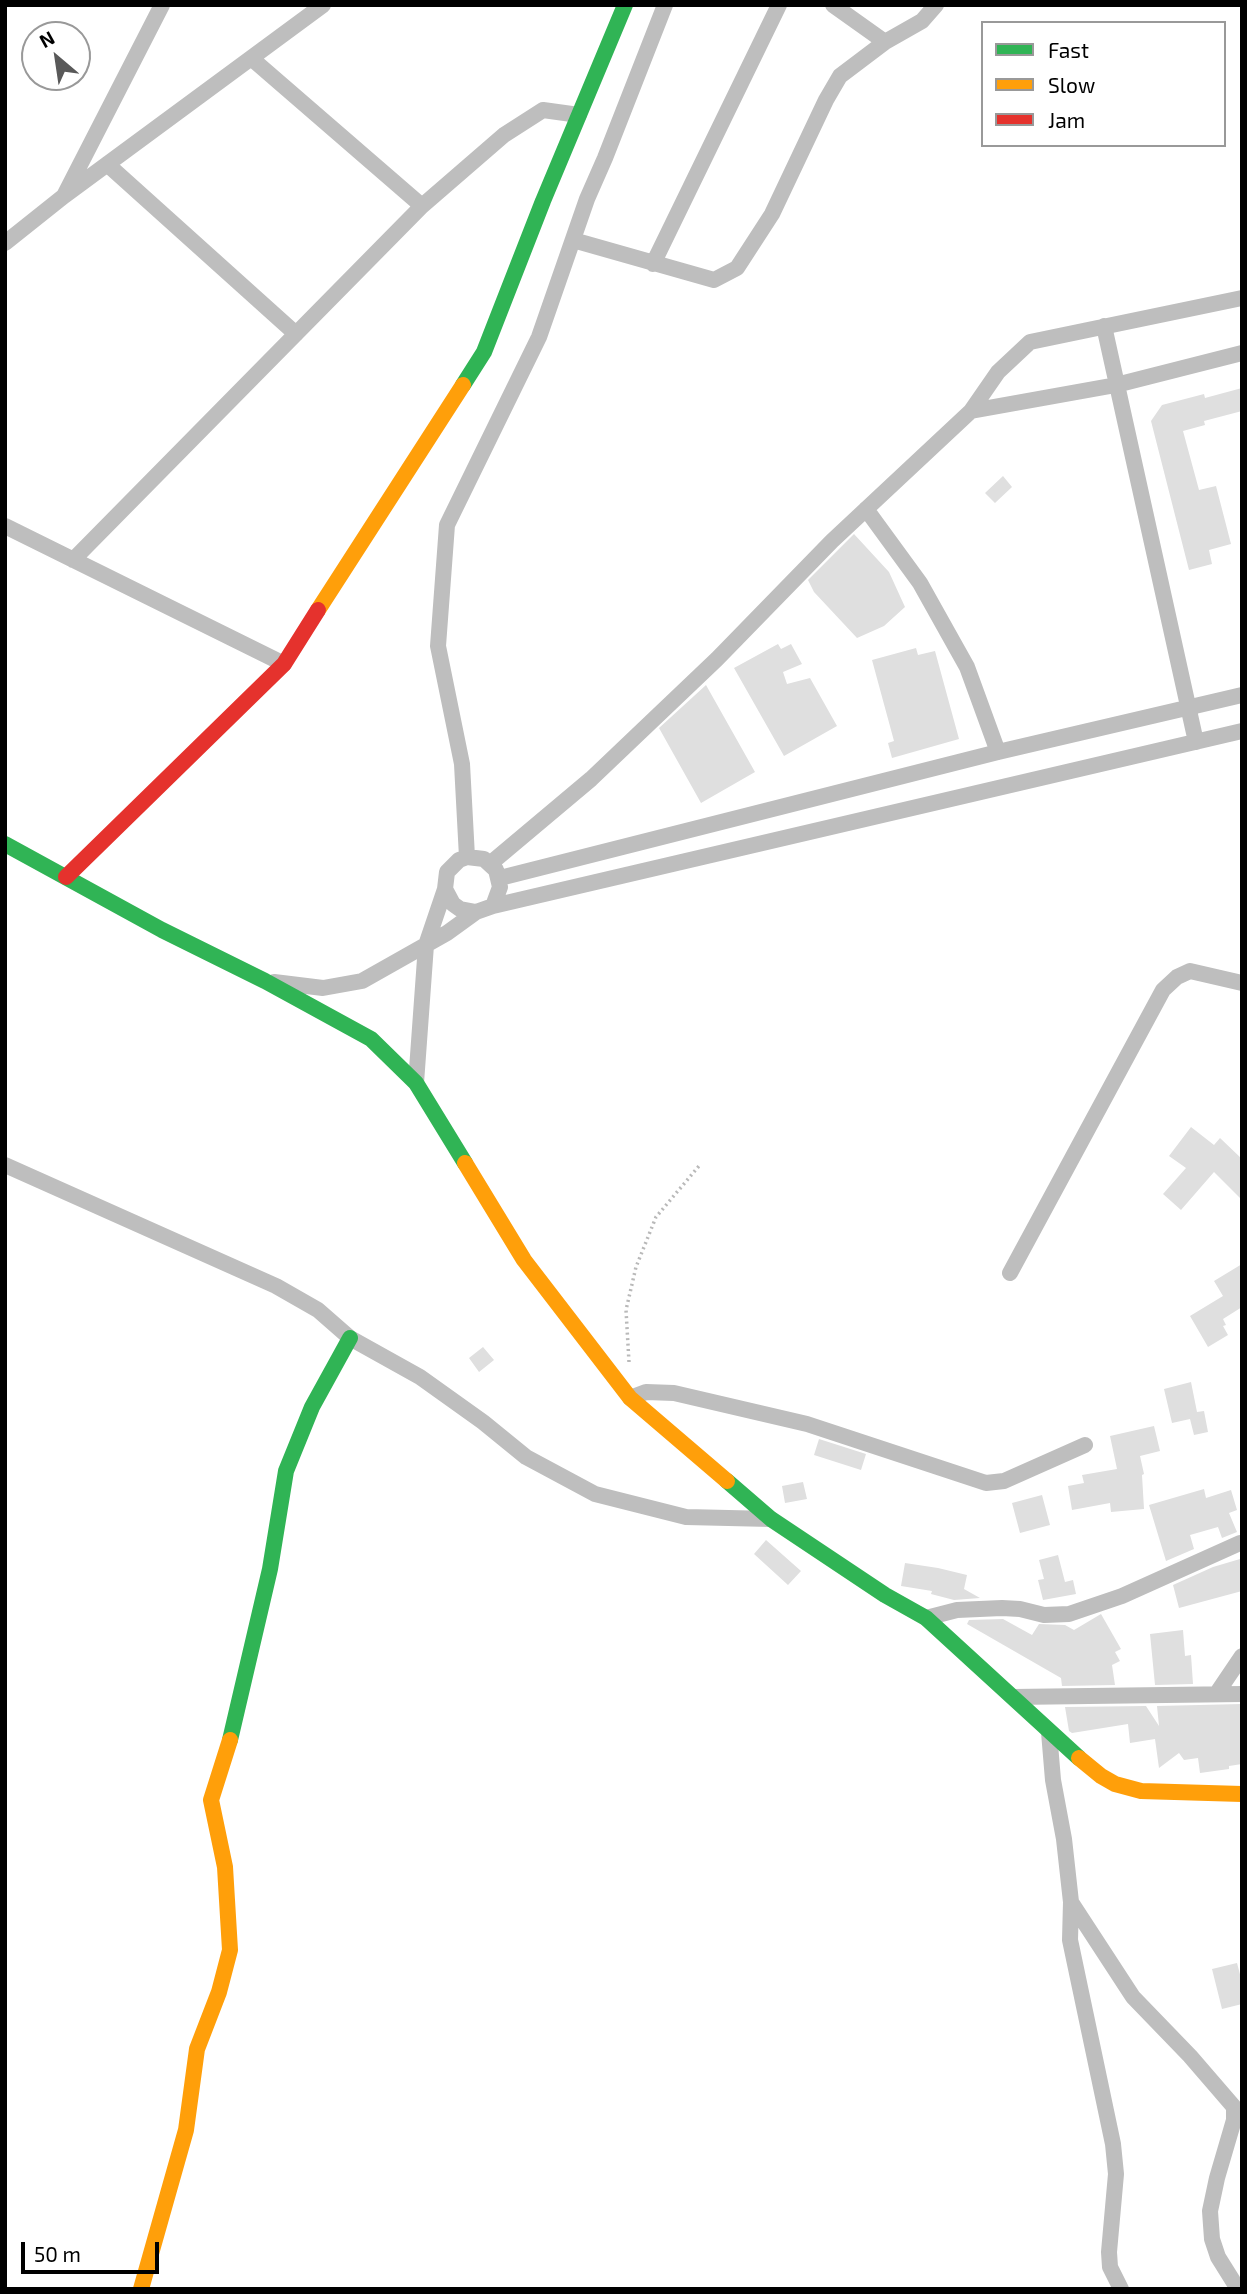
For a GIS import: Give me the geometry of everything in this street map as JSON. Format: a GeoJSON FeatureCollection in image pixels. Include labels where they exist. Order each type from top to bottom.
{"type":"FeatureCollection","features":[{"type":"Feature","properties":{"kind":"street"},"geometry":{"type":"LineString","coordinates":[[64,196],[162,5]]}},
{"type":"Feature","properties":{"kind":"street"},"geometry":{"type":"LineString","coordinates":[[5,243],[64,196],[323,5]]}},
{"type":"Feature","properties":{"kind":"street"},"geometry":{"type":"LineString","coordinates":[[66,877],[284,664],[484,352],[543,201],[625,5]]}},
{"type":"Feature","properties":{"kind":"street"},"geometry":{"type":"LineString","coordinates":[[467,857],[462,764],[438,646],[447,525],[539,337],[587,199],[666,5]]}},
{"type":"Feature","properties":{"kind":"street"},"geometry":{"type":"LineString","coordinates":[[653,264],[779,5]]}},
{"type":"Feature","properties":{"kind":"street"},"geometry":{"type":"LineString","coordinates":[[573,240],[714,280],[737,268],[772,214],[840,76],[885,42],[922,20],[936,5]]}},
{"type":"Feature","properties":{"kind":"street"},"geometry":{"type":"LineString","coordinates":[[842,8],[885,42]]}},
{"type":"Feature","properties":{"kind":"street"},"geometry":{"type":"LineString","coordinates":[[251,58],[422,206]]}},
{"type":"Feature","properties":{"kind":"street"},"geometry":{"type":"LineString","coordinates":[[73,560],[422,206],[504,135],[543,110],[579,115]]}},
{"type":"Feature","properties":{"kind":"street"},"geometry":{"type":"LineString","coordinates":[[107,164],[296,334]]}},
{"type":"Feature","properties":{"kind":"street"},"geometry":{"type":"LineString","coordinates":[[491,863],[601,770],[717,659],[866,509],[971,411],[998,372],[1030,342],[1242,298]]}},
{"type":"Feature","properties":{"kind":"street"},"geometry":{"type":"LineString","coordinates":[[1104,326],[1196,742]]}},
{"type":"Feature","properties":{"kind":"street"},"geometry":{"type":"LineString","coordinates":[[971,411],[1116,385],[1242,353]]}},
{"type":"Feature","properties":{"kind":"street"},"geometry":{"type":"LineString","coordinates":[[866,509],[920,583],[967,667],[998,752]]}},
{"type":"Feature","properties":{"kind":"street"},"geometry":{"type":"LineString","coordinates":[[5,526],[284,664]]}},
{"type":"Feature","properties":{"kind":"street"},"geometry":{"type":"LineString","coordinates":[[500,878],[998,752],[1242,695]]}},
{"type":"Feature","properties":{"kind":"street"},"geometry":{"type":"LineString","coordinates":[[265,981],[323,988],[362,981],[447,933],[476,912],[493,906],[1242,731]]}},
{"type":"Feature","properties":{"kind":"street"},"geometry":{"type":"LineString","coordinates":[[5,844],[371,1039],[416,1083],[524,1260],[636,1395],[771,1520],[926,1618],[1049,1732],[1101,1776],[1115,1784],[1141,1791],[1242,1794]]}},
{"type":"Feature","properties":{"kind":"street"},"geometry":{"type":"LineString","coordinates":[[416,1083],[426,945],[445,889],[447,872],[459,860],[475,856],[491,863],[500,878],[500,887],[493,906]]}},
{"type":"Feature","properties":{"kind":"street"},"geometry":{"type":"LineString","coordinates":[[445,889],[453,904],[460,909],[476,912]]}},
{"type":"Feature","properties":{"kind":"street"},"geometry":{"type":"LineString","coordinates":[[1010,1273],[1163,990],[1177,977],[1190,971],[1242,983]]}},
{"type":"Feature","properties":{"kind":"street"},"geometry":{"type":"LineString","coordinates":[[5,1165],[276,1286],[318,1310],[350,1338],[420,1377],[526,1457],[595,1493],[686,1517],[771,1520]]}},
{"type":"Feature","properties":{"kind":"street"},"geometry":{"type":"LineString","coordinates":[[141,2289],[186,2130],[197,2049],[219,1992],[230,1950],[225,1867],[211,1800],[228,1748],[270,1569],[286,1471],[312,1407],[350,1338]]}},
{"type":"Feature","properties":{"kind":"street"},"geometry":{"type":"LineString","coordinates":[[636,1395],[674,1393],[807,1424],[986,1483],[1004,1481],[1085,1445]]}},
{"type":"Feature","properties":{"kind":"street"},"geometry":{"type":"LineString","coordinates":[[926,1618],[957,1609],[1002,1608],[1044,1615],[1069,1614],[1122,1596],[1241,1545]]}},
{"type":"Feature","properties":{"kind":"street"},"geometry":{"type":"LineString","coordinates":[[1217,1693],[1242,1656]]}},
{"type":"Feature","properties":{"kind":"street"},"geometry":{"type":"LineString","coordinates":[[1013,1697],[1242,1694]]}},
{"type":"Feature","properties":{"kind":"street"},"geometry":{"type":"LineString","coordinates":[[1049,1732],[1053,1780],[1064,1839],[1071,1902],[1070,1940],[1114,2144],[1116,2174],[1109,2252],[1110,2267],[1121,2289]]}},
{"type":"Feature","properties":{"kind":"street"},"geometry":{"type":"LineString","coordinates":[[1071,1902],[1133,1997],[1238,2110],[1210,2211],[1212,2239],[1218,2257],[1238,2289]]}},
{"type":"Feature","properties":{"kind":"path"},"geometry":{"type":"LineString","coordinates":[[636,1395],[626,1339],[626,1310],[636,1268],[656,1217],[699,1166]]}},
{"type":"Feature","properties":{"kind":"building"},"geometry":{"type":"Polygon","coordinates":[[[1242,388],[1242,411],[1204,421],[1205,425],[1183,431],[1199,490],[1216,486],[1231,544],[1209,550],[1212,564],[1189,570],[1151,421],[1162,405],[1242,388]]]}},
{"type":"Feature","properties":{"kind":"building"},"geometry":{"type":"Polygon","coordinates":[[[1003,476],[1012,487],[995,503],[985,493],[1003,476]]]}},
{"type":"Feature","properties":{"kind":"building"},"geometry":{"type":"Polygon","coordinates":[[[854,534],[889,572],[905,607],[884,626],[857,638],[814,592],[808,580],[854,534]]]}},
{"type":"Feature","properties":{"kind":"building"},"geometry":{"type":"Polygon","coordinates":[[[778,644],[781,649],[791,644],[802,664],[783,672],[787,684],[810,678],[837,726],[784,756],[734,668],[778,644]]]}},
{"type":"Feature","properties":{"kind":"building"},"geometry":{"type":"Polygon","coordinates":[[[916,648],[918,655],[935,651],[959,739],[892,758],[888,743],[894,741],[872,660],[916,648]]]}},
{"type":"Feature","properties":{"kind":"building"},"geometry":{"type":"Polygon","coordinates":[[[706,685],[755,772],[701,803],[659,728],[706,685]]]}},
{"type":"Feature","properties":{"kind":"building"},"geometry":{"type":"Polygon","coordinates":[[[1191,1127],[1214,1145],[1220,1138],[1242,1159],[1242,1200],[1214,1172],[1181,1210],[1163,1194],[1186,1168],[1169,1156],[1191,1127]]]}},
{"type":"Feature","properties":{"kind":"building"},"geometry":{"type":"Polygon","coordinates":[[[1242,1264],[1242,1307],[1223,1319],[1228,1335],[1208,1347],[1190,1316],[1223,1296],[1214,1281],[1242,1264]]]}},
{"type":"Feature","properties":{"kind":"building"},"geometry":{"type":"Polygon","coordinates":[[[483,1347],[494,1360],[479,1372],[469,1358],[483,1347]]]}},
{"type":"Feature","properties":{"kind":"building"},"geometry":{"type":"Polygon","coordinates":[[[1191,1382],[1197,1412],[1204,1411],[1208,1432],[1194,1435],[1190,1419],[1172,1423],[1164,1389],[1191,1382]]]}},
{"type":"Feature","properties":{"kind":"building"},"geometry":{"type":"Polygon","coordinates":[[[1154,1426],[1160,1451],[1140,1456],[1144,1474],[1144,1509],[1111,1512],[1110,1503],[1072,1510],[1068,1486],[1084,1483],[1082,1475],[1117,1469],[1110,1436],[1154,1426]]]}},
{"type":"Feature","properties":{"kind":"building"},"geometry":{"type":"Polygon","coordinates":[[[819,1439],[866,1454],[861,1470],[814,1455],[819,1439]]]}},
{"type":"Feature","properties":{"kind":"building"},"geometry":{"type":"Polygon","coordinates":[[[803,1482],[807,1499],[785,1503],[782,1486],[803,1482]]]}},
{"type":"Feature","properties":{"kind":"building"},"geometry":{"type":"Polygon","coordinates":[[[1204,1489],[1206,1498],[1231,1490],[1237,1510],[1229,1513],[1237,1532],[1222,1538],[1218,1527],[1190,1535],[1194,1549],[1166,1561],[1149,1505],[1204,1489]]]}},
{"type":"Feature","properties":{"kind":"building"},"geometry":{"type":"Polygon","coordinates":[[[1042,1495],[1050,1525],[1020,1533],[1012,1503],[1042,1495]]]}},
{"type":"Feature","properties":{"kind":"building"},"geometry":{"type":"Polygon","coordinates":[[[766,1540],[801,1571],[788,1585],[754,1554],[766,1540]]]}},
{"type":"Feature","properties":{"kind":"building"},"geometry":{"type":"Polygon","coordinates":[[[1058,1555],[1065,1582],[1073,1580],[1076,1594],[1043,1600],[1038,1580],[1044,1579],[1039,1560],[1058,1555]]]}},
{"type":"Feature","properties":{"kind":"building"},"geometry":{"type":"Polygon","coordinates":[[[1240,1559],[1242,1591],[1179,1608],[1173,1585],[1213,1567],[1240,1559]]]}},
{"type":"Feature","properties":{"kind":"building"},"geometry":{"type":"Polygon","coordinates":[[[905,1563],[967,1575],[964,1589],[980,1598],[954,1600],[931,1594],[932,1591],[901,1586],[905,1563]]]}},
{"type":"Feature","properties":{"kind":"building"},"geometry":{"type":"Polygon","coordinates":[[[1101,1614],[1121,1649],[1115,1652],[1120,1661],[1112,1665],[1115,1685],[1062,1686],[1061,1678],[967,1624],[969,1620],[1003,1619],[1032,1635],[1039,1624],[1065,1625],[1074,1630],[1101,1614]]]}},
{"type":"Feature","properties":{"kind":"building"},"geometry":{"type":"Polygon","coordinates":[[[1183,1630],[1185,1656],[1191,1655],[1193,1684],[1155,1685],[1150,1634],[1183,1630]]]}},
{"type":"Feature","properties":{"kind":"building"},"geometry":{"type":"Polygon","coordinates":[[[1242,1704],[1242,1764],[1229,1766],[1229,1769],[1200,1773],[1198,1758],[1184,1760],[1179,1753],[1159,1768],[1155,1739],[1130,1743],[1128,1724],[1072,1733],[1069,1731],[1065,1707],[1146,1706],[1159,1726],[1157,1706],[1242,1704]]]}},
{"type":"Feature","properties":{"kind":"building"},"geometry":{"type":"Polygon","coordinates":[[[1237,1963],[1242,1982],[1242,2004],[1222,2009],[1212,1969],[1237,1963]]]}},
{"type":"Feature","properties":{"kind":"traffic: fast"},"geometry":{"type":"LineString","coordinates":[[463,385],[484,352],[543,201],[625,5]]}},
{"type":"Feature","properties":{"kind":"traffic: fast"},"geometry":{"type":"LineString","coordinates":[[5,844],[371,1039],[416,1083],[465,1163]]}},
{"type":"Feature","properties":{"kind":"traffic: fast"},"geometry":{"type":"LineString","coordinates":[[230,1740],[270,1569],[286,1471],[312,1407],[350,1338]]}},
{"type":"Feature","properties":{"kind":"traffic: fast"},"geometry":{"type":"LineString","coordinates":[[727,1481],[771,1519],[885,1595],[926,1618],[1079,1758]]}},
{"type":"Feature","properties":{"kind":"traffic: slow"},"geometry":{"type":"LineString","coordinates":[[318,610],[463,385]]}},
{"type":"Feature","properties":{"kind":"traffic: slow"},"geometry":{"type":"LineString","coordinates":[[465,1163],[524,1260],[630,1398],[727,1481]]}},
{"type":"Feature","properties":{"kind":"traffic: slow"},"geometry":{"type":"LineString","coordinates":[[141,2289],[186,2130],[197,2049],[219,1992],[230,1950],[225,1867],[211,1800],[230,1740]]}},
{"type":"Feature","properties":{"kind":"traffic: slow"},"geometry":{"type":"LineString","coordinates":[[1079,1758],[1115,1784],[1141,1791],[1242,1794]]}},
{"type":"Feature","properties":{"kind":"traffic: jam"},"geometry":{"type":"LineString","coordinates":[[66,877],[284,664],[318,610]]}}]}
